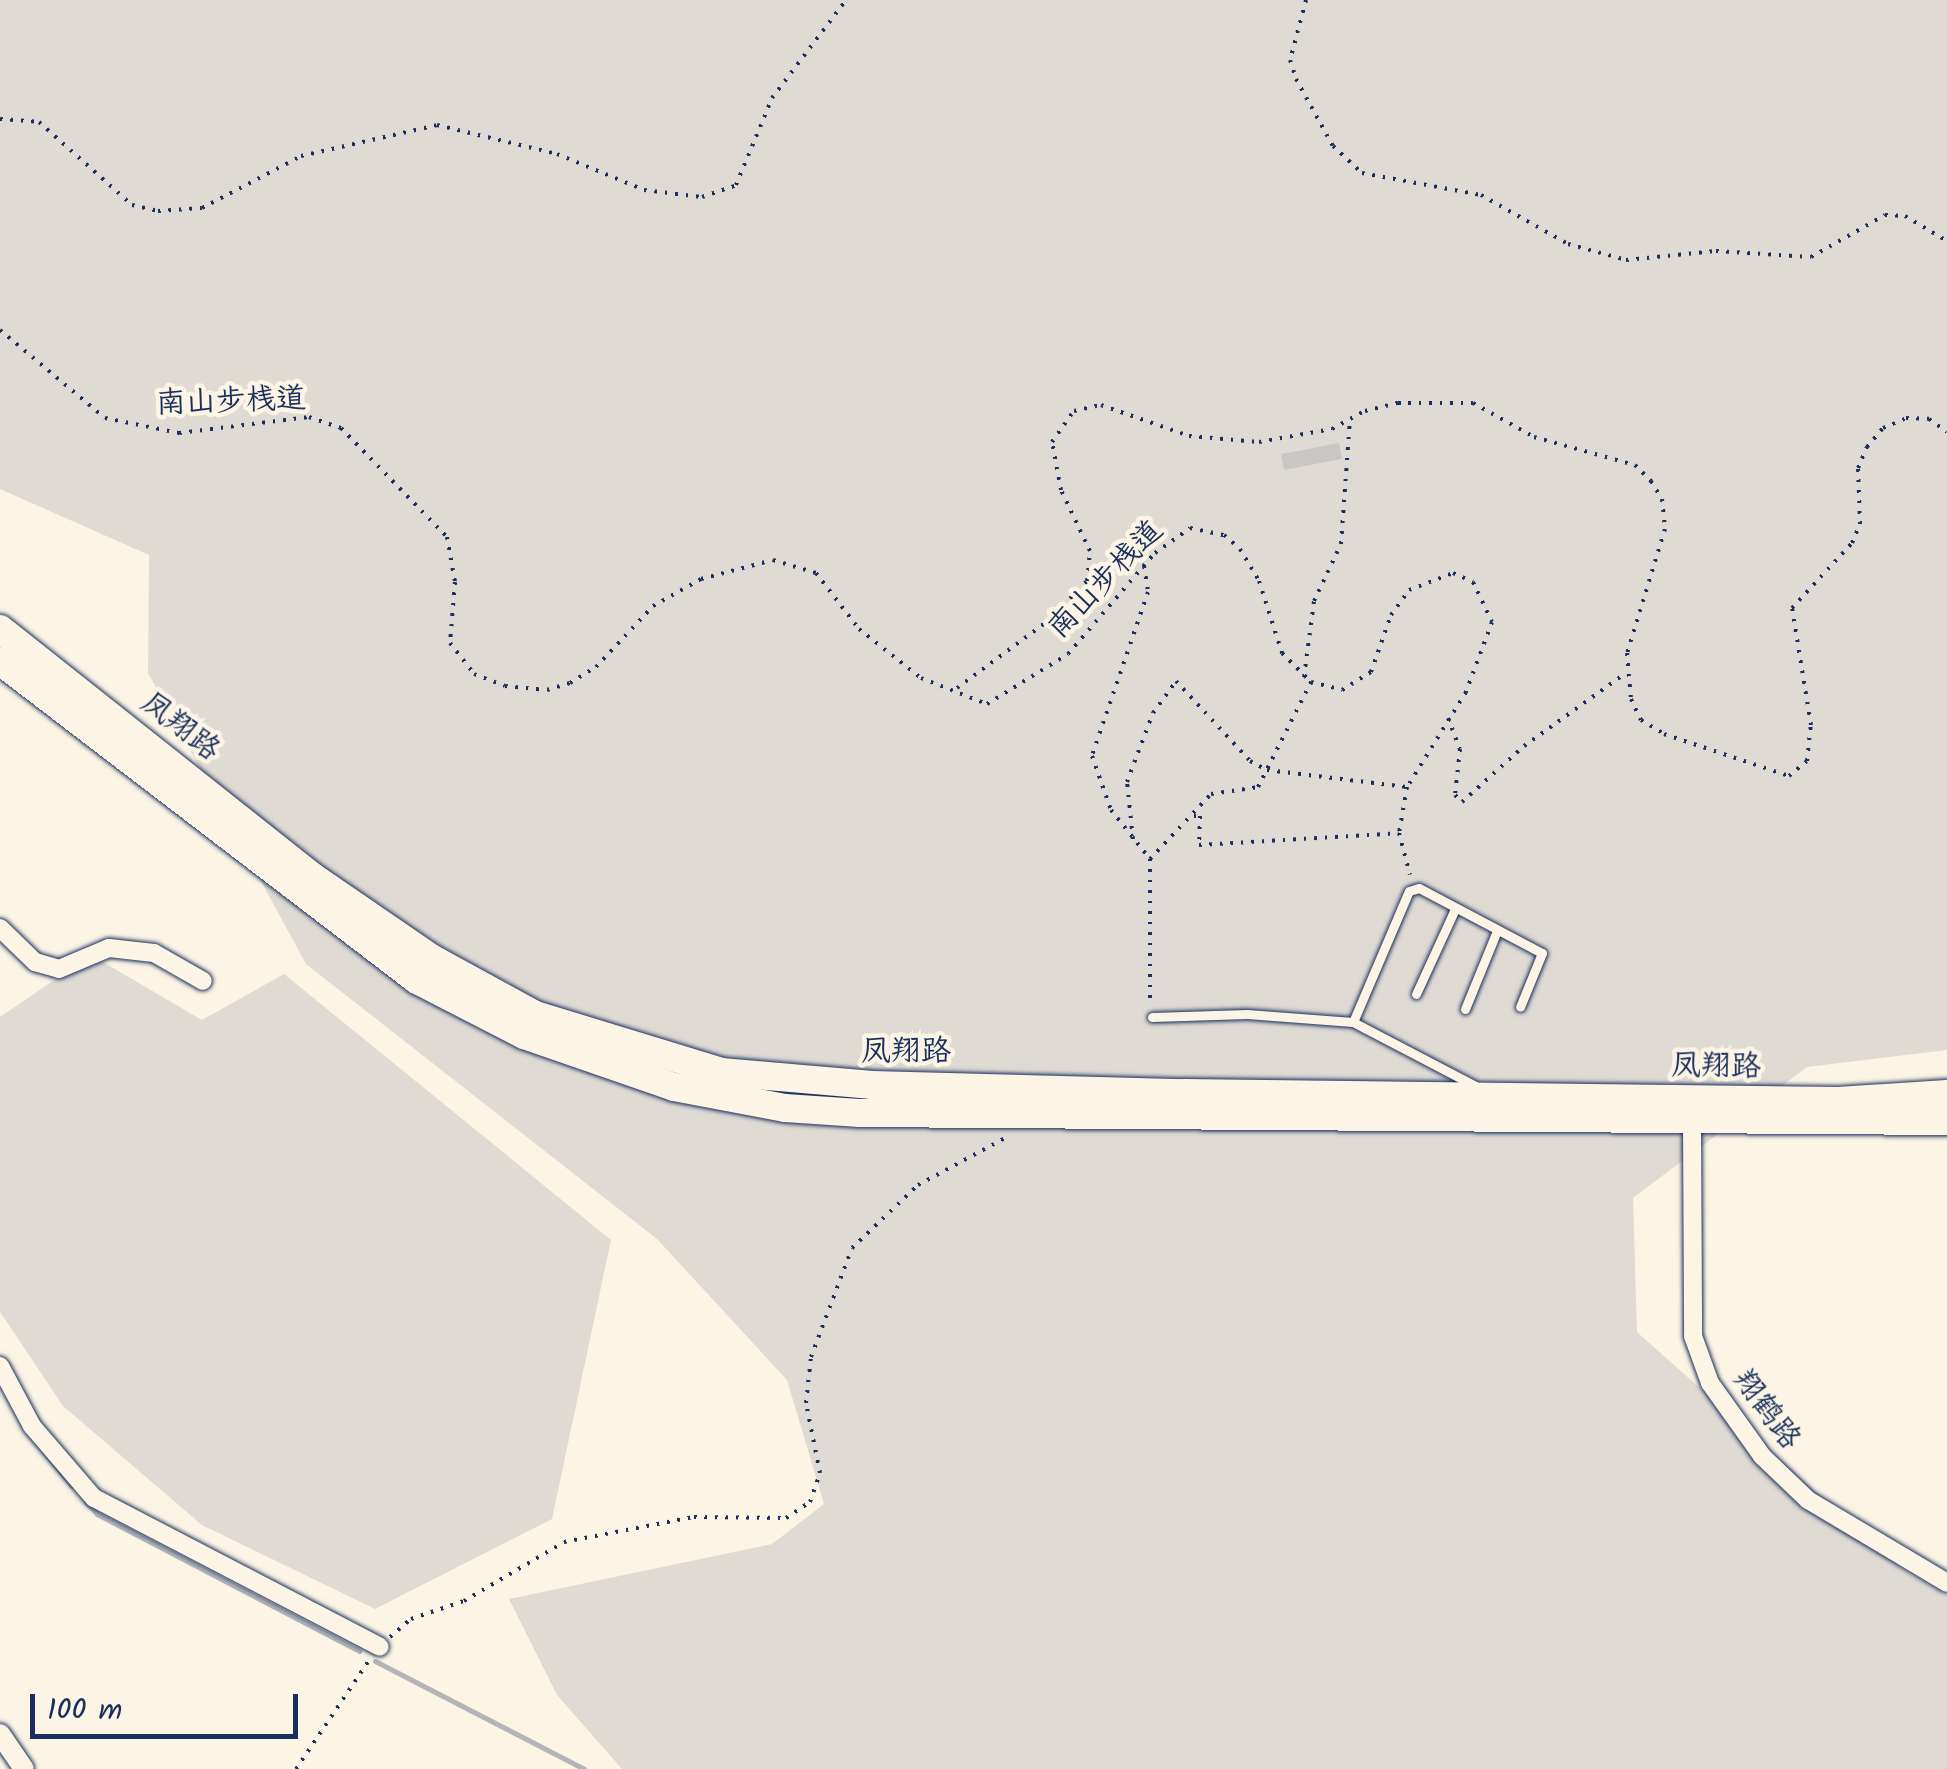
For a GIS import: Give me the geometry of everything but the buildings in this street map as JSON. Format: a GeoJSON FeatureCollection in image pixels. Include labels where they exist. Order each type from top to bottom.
{"type":"FeatureCollection","features":[{"type":"Feature","properties":{"kind":"main road","name":"凤翔路"},"geometry":{"type":"LineString","coordinates":[[0,629],[374,920],[482,988],[593,1036],[722,1072],[804,1082],[1838,1101],[1947,1094]]}},
{"type":"Feature","properties":{"kind":"main road","name":"凤翔路"},"geometry":{"type":"LineString","coordinates":[[0,661],[378,954],[524,1035],[674,1087],[785,1108],[1023,1115],[1947,1121]]}},
{"type":"Feature","properties":{"kind":"street"},"geometry":{"type":"LineString","coordinates":[[0,928],[34,962],[59,970],[110,948],[154,953],[202,981]]}},
{"type":"Feature","properties":{"kind":"street","name":"翔鹤路"},"geometry":{"type":"LineString","coordinates":[[1692,1122],[1693,1336],[1710,1384],[1762,1456],[1808,1500],[1947,1583]]}},
{"type":"Feature","properties":{"kind":"street"},"geometry":{"type":"LineString","coordinates":[[0,1366],[32,1426],[94,1498],[380,1647]]}},
{"type":"Feature","properties":{"kind":"street"},"geometry":{"type":"LineString","coordinates":[[0,1734],[24,1769]]}},
{"type":"Feature","properties":{"kind":"lane"},"geometry":{"type":"LineString","coordinates":[[1353,1022],[1413,890],[1432,893],[1496,933],[1542,954],[1520,1007]]}},
{"type":"Feature","properties":{"kind":"lane"},"geometry":{"type":"LineString","coordinates":[[1416,994],[1456,908]]}},
{"type":"Feature","properties":{"kind":"lane"},"geometry":{"type":"LineString","coordinates":[[1464,1009],[1496,933]]}},
{"type":"Feature","properties":{"kind":"lane"},"geometry":{"type":"LineString","coordinates":[[1152,1017],[1247,1014],[1353,1022],[1490,1094]]}},
{"type":"Feature","properties":{"kind":"path"},"geometry":{"type":"LineString","coordinates":[[0,118],[39,122],[123,198],[158,211],[202,208],[301,156],[436,125],[557,154],[644,190],[702,197],[736,185],[772,98],[846,0]]}},
{"type":"Feature","properties":{"kind":"path"},"geometry":{"type":"LineString","coordinates":[[1306,0],[1290,60],[1296,79],[1333,146],[1362,173],[1481,195],[1568,244],[1626,260],[1716,251],[1812,257],[1885,215],[1905,216],[1947,242]]}},
{"type":"Feature","properties":{"kind":"path","name":"南山步栈道"},"geometry":{"type":"LineString","coordinates":[[0,330],[106,418],[179,433],[309,417],[341,428],[447,537],[455,582],[450,643],[474,674],[505,686],[547,690],[570,683],[596,667],[653,606],[702,579],[774,560],[816,573],[844,613],[921,678],[987,704],[1044,674],[1093,629],[1144,566],[1190,528],[1224,535],[1250,564],[1282,653],[1311,682]]}},
{"type":"Feature","properties":{"kind":"path","name":"南山步栈道"},"geometry":{"type":"LineString","coordinates":[[955,689],[1048,621],[1087,581],[1090,550],[1062,490],[1052,442],[1074,411],[1101,405],[1189,436],[1259,442],[1302,438],[1398,404],[1474,403],[1534,436],[1635,466],[1662,500],[1665,529],[1626,673]]}},
{"type":"Feature","properties":{"kind":"path"},"geometry":{"type":"LineString","coordinates":[[1448,718],[1460,749],[1455,795],[1462,802],[1524,746],[1626,673],[1641,720],[1664,734],[1775,776],[1798,770],[1807,761],[1810,725],[1792,608],[1852,543],[1860,524],[1858,468],[1866,446],[1884,428],[1906,418],[1929,419],[1947,432]]}},
{"type":"Feature","properties":{"kind":"path"},"geometry":{"type":"LineString","coordinates":[[1304,676],[1314,602],[1341,544],[1350,419]]}},
{"type":"Feature","properties":{"kind":"path"},"geometry":{"type":"LineString","coordinates":[[1144,566],[1148,592],[1092,756],[1100,788],[1150,859],[1152,1017]]}},
{"type":"Feature","properties":{"kind":"path"},"geometry":{"type":"LineString","coordinates":[[1150,859],[1211,794],[1258,787],[1311,682],[1342,690],[1358,684],[1371,672],[1391,616],[1409,590],[1453,574],[1473,582],[1492,622],[1479,664],[1406,786],[1399,833],[1413,890]]}},
{"type":"Feature","properties":{"kind":"path"},"geometry":{"type":"LineString","coordinates":[[1134,840],[1127,782],[1152,713],[1176,680],[1250,761],[1267,770],[1406,786]]}},
{"type":"Feature","properties":{"kind":"path"},"geometry":{"type":"LineString","coordinates":[[1192,816],[1200,816],[1199,844],[1399,833]]}},
{"type":"Feature","properties":{"kind":"path"},"geometry":{"type":"LineString","coordinates":[[296,1769],[380,1647],[411,1619],[464,1601],[564,1542],[694,1517],[786,1518],[810,1502],[820,1472],[806,1403],[811,1357],[852,1248],[918,1184],[1006,1138],[1023,1115]]}},
{"type":"Feature","properties":{"kind":"shaded area"},"geometry":{"type":"Polygon","coordinates":[[[0,0],[1947,0],[1947,1050],[1807,1067],[1633,1198],[1637,1332],[1904,1570],[1947,1595],[1947,1769],[622,1769],[557,1695],[509,1599],[772,1544],[824,1504],[787,1380],[657,1239],[306,964],[148,673],[149,555],[0,489],[0,0]]]}},
{"type":"Feature","properties":{"kind":"shaded area"},"geometry":{"type":"Polygon","coordinates":[[[91,955],[202,1020],[284,974],[611,1240],[552,1519],[375,1609],[202,1525],[63,1406],[0,1312],[0,1017],[91,955]]]}},
{"type":"Feature","properties":{"kind":"waterway"},"geometry":{"type":"LineString","coordinates":[[32,1437],[72,1486]]}},
{"type":"Feature","properties":{"kind":"waterway"},"geometry":{"type":"LineString","coordinates":[[86,1502],[97,1514],[359,1651]]}},
{"type":"Feature","properties":{"kind":"waterway"},"geometry":{"type":"LineString","coordinates":[[375,1661],[584,1769]]}}]}
